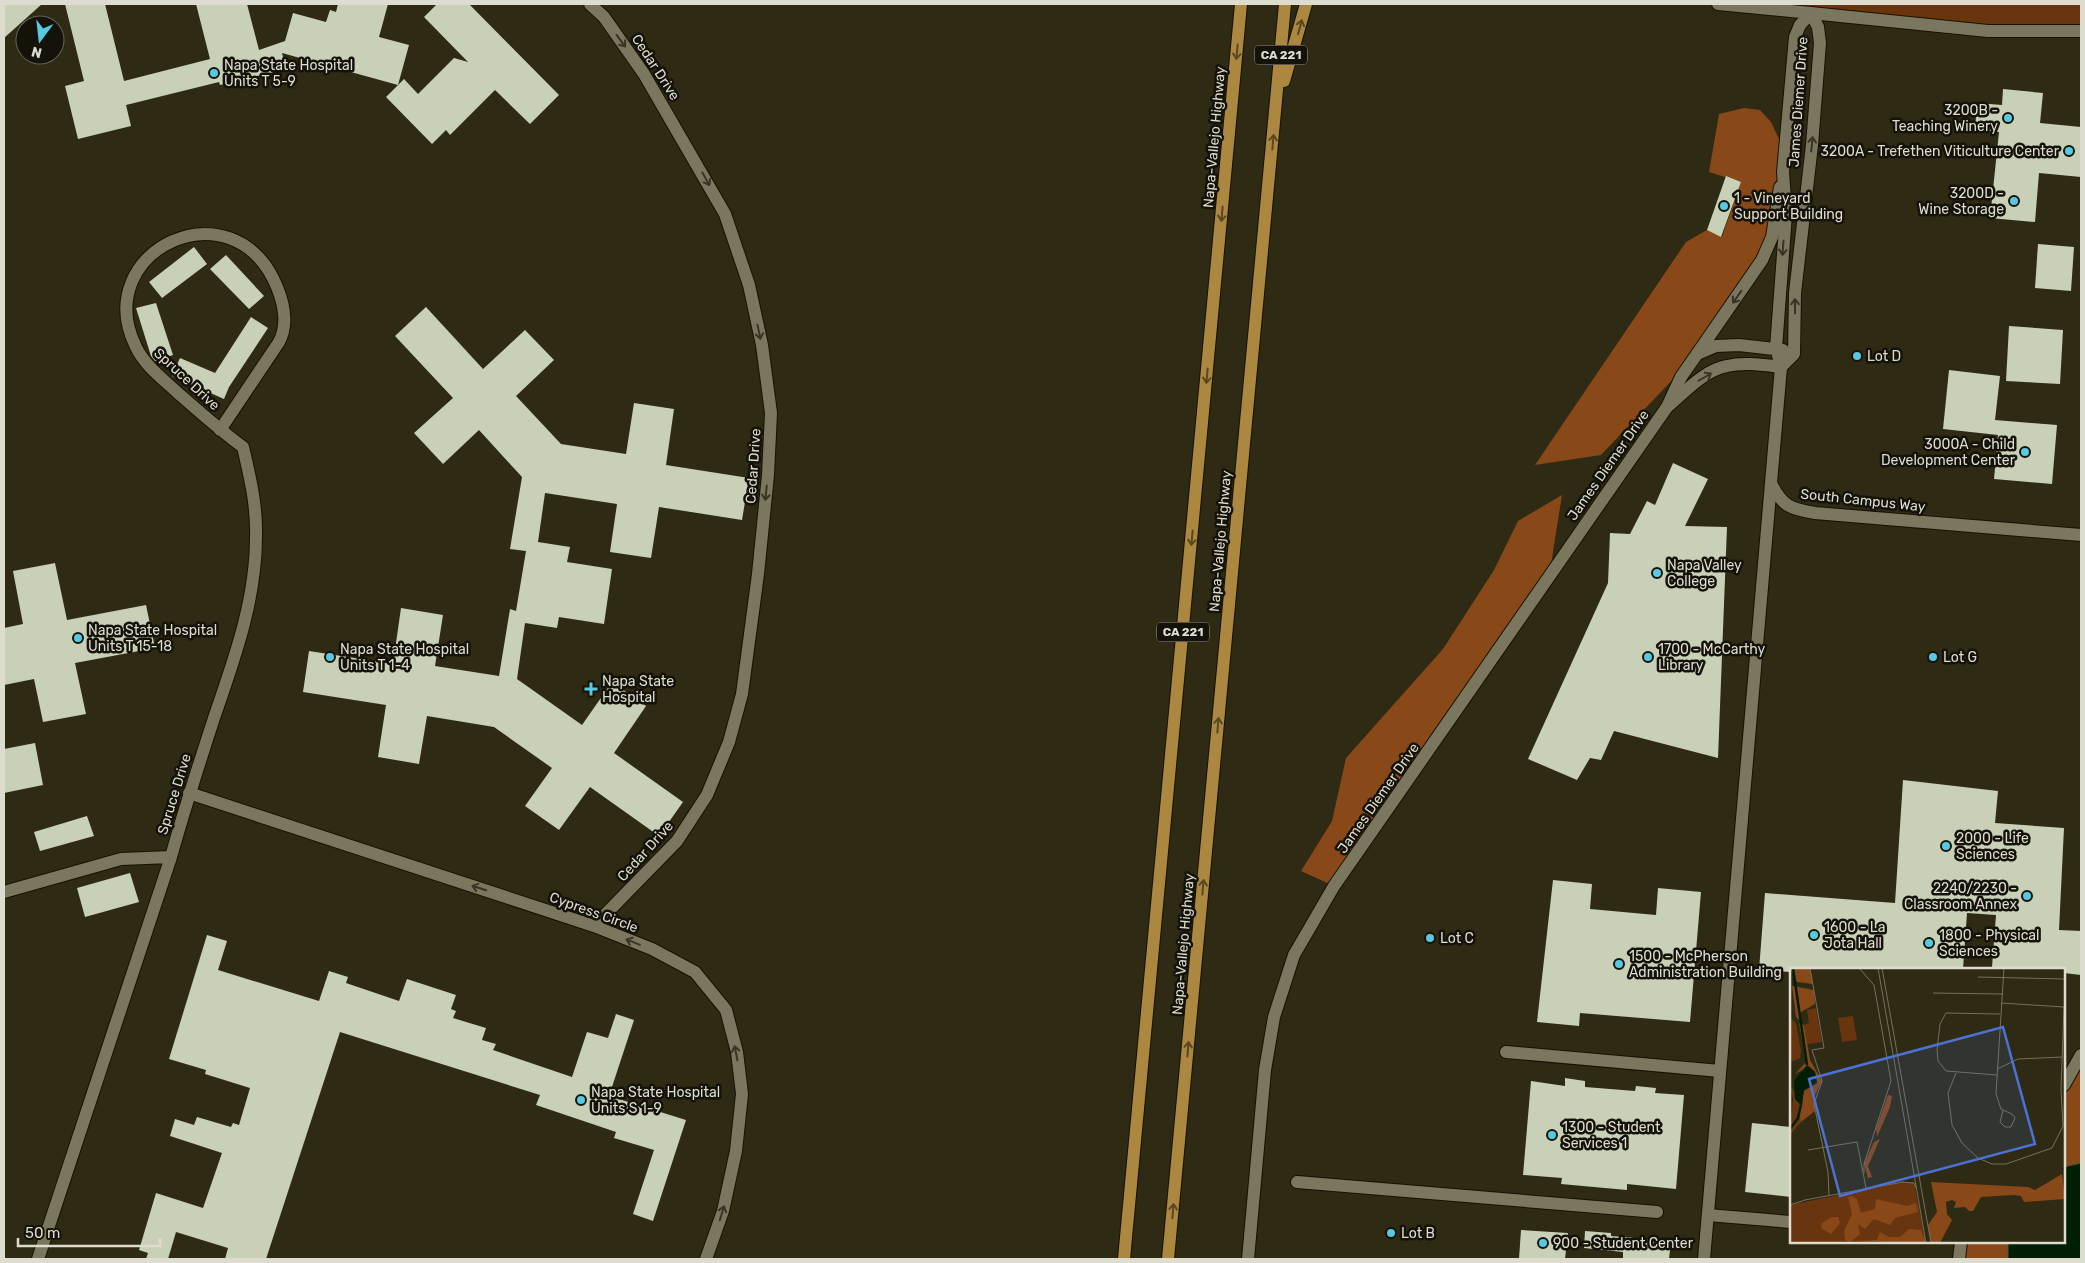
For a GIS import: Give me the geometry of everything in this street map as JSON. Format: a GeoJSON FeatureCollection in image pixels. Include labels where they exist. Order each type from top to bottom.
{"type":"FeatureCollection","features":[{"type":"Feature","properties":{"kind":"main road","name":"Napa-Vallejo Highway"},"geometry":{"type":"LineString","coordinates":[[1124,1259],[1241,4]]}},
{"type":"Feature","properties":{"kind":"main road","name":"Napa-Vallejo Highway"},"geometry":{"type":"LineString","coordinates":[[1168,1259],[1285,4]]}},
{"type":"Feature","properties":{"kind":"main road"},"geometry":{"type":"LineString","coordinates":[[1276,107],[1306,4]]}},
{"type":"Feature","properties":{"kind":"street","name":"Cedar Drive"},"geometry":{"type":"LineString","coordinates":[[590,4],[604,17],[644,74],[725,214],[750,285],[762,345],[771,413],[768,475],[758,574],[742,694],[729,742],[707,794],[677,841],[594,926]]}},
{"type":"Feature","properties":{"kind":"street"},"geometry":{"type":"LineString","coordinates":[[1718,4],[1988,31],[2081,31]]}},
{"type":"Feature","properties":{"kind":"street","name":"James Diemer Drive"},"geometry":{"type":"LineString","coordinates":[[1248,1259],[1269,1041],[1281,992],[1294,954],[1334,886],[1667,407],[1681,377],[1762,260],[1772,237],[1783,172],[1795,37],[1800,25],[1811,13],[1818,27],[1820,43],[1812,144],[1795,293],[1794,354]]}},
{"type":"Feature","properties":{"kind":"street","name":"James Diemer Drive"},"geometry":{"type":"LineString","coordinates":[[1667,407],[1700,379],[1725,366],[1740,364],[1780,367],[1776,348],[1786,214],[1783,172]]}},
{"type":"Feature","properties":{"kind":"street","name":"Spruce Drive"},"geometry":{"type":"LineString","coordinates":[[38,1259],[171,857],[189,793],[231,668],[249,605],[256,538],[253,492],[243,447],[220,430],[147,365],[133,340],[127,318],[131,283],[143,264],[149,256],[181,236],[204,233],[229,237],[254,253],[276,283],[284,318],[284,330],[279,342],[220,430]]}},
{"type":"Feature","properties":{"kind":"street"},"geometry":{"type":"LineString","coordinates":[[1697,354],[1716,346],[1776,348],[1794,354],[1780,367],[1704,1259]]}},
{"type":"Feature","properties":{"kind":"street","name":"South Campus Way"},"geometry":{"type":"LineString","coordinates":[[1771,483],[1778,498],[1787,505],[1801,511],[2081,535]]}},
{"type":"Feature","properties":{"kind":"street","name":"Cypress Circle"},"geometry":{"type":"LineString","coordinates":[[189,793],[594,926],[652,949],[694,972],[726,1010],[736,1052],[742,1094],[736,1151],[723,1211],[706,1259]]}},
{"type":"Feature","properties":{"kind":"street","name":"Spruce Drive"},"geometry":{"type":"LineString","coordinates":[[4,892],[121,859],[171,857]]}},
{"type":"Feature","properties":{"kind":"street"},"geometry":{"type":"LineString","coordinates":[[1506,1052],[1720,1071]]}},
{"type":"Feature","properties":{"kind":"street"},"geometry":{"type":"LineString","coordinates":[[2065,1083],[2081,1055]]}},
{"type":"Feature","properties":{"kind":"street"},"geometry":{"type":"LineString","coordinates":[[1296,1182],[1658,1212]]}},
{"type":"Feature","properties":{"kind":"street"},"geometry":{"type":"LineString","coordinates":[[1708,1215],[1790,1222]]}},
{"type":"Feature","properties":{"kind":"street"},"geometry":{"type":"LineString","coordinates":[[1959,1259],[1961,1243]]}},
{"type":"Feature","properties":{"kind":"shaded area"},"geometry":{"type":"Polygon","coordinates":[[[1718,4],[2081,4],[2081,31],[1988,31],[1718,4]]]}},
{"type":"Feature","properties":{"kind":"shaded area"},"geometry":{"type":"Polygon","coordinates":[[[1744,108],[1760,110],[1771,122],[1785,152],[1772,237],[1697,354],[1601,455],[1535,465],[1686,242],[1707,230],[1722,237],[1741,182],[1709,172],[1719,114],[1744,108]]]}},
{"type":"Feature","properties":{"kind":"shaded area"},"geometry":{"type":"Polygon","coordinates":[[[1562,495],[1549,577],[1334,886],[1301,871],[1332,821],[1346,758],[1443,649],[1494,570],[1518,521],[1562,495]]]}},
{"type":"Feature","properties":{"kind":"shaded area"},"geometry":{"type":"Polygon","coordinates":[[[2081,1055],[2081,1163],[2065,1167],[2065,1083],[2081,1055]]]}},
{"type":"Feature","properties":{"kind":"shaded area"},"geometry":{"type":"Polygon","coordinates":[[[2081,1163],[2081,1259],[2008,1259],[2008,1243],[2065,1243],[2065,1167],[2081,1163]]]}},
{"type":"Feature","properties":{"kind":"shaded area"},"geometry":{"type":"Polygon","coordinates":[[[1961,1243],[2008,1243],[2008,1259],[1959,1259],[1961,1243]]]}},
{"type":"Feature","properties":{"kind":"building"},"geometry":{"type":"Polygon","coordinates":[[[4,4],[42,4],[30,15],[15,15],[15,28],[4,38],[4,4]]]}},
{"type":"Feature","properties":{"kind":"building","name":"Napa State Hospital Units T 5-9"},"geometry":{"type":"Polygon","coordinates":[[[65,4],[105,4],[124,81],[210,59],[196,4],[247,4],[259,50],[285,41],[293,13],[326,22],[330,10],[336,12],[338,4],[388,4],[379,37],[409,45],[398,85],[282,53],[286,69],[220,85],[219,82],[126,105],[131,126],[78,139],[65,86],[84,81],[65,4]]]}},
{"type":"Feature","properties":{"kind":"building"},"geometry":{"type":"Polygon","coordinates":[[[437,4],[469,4],[559,95],[530,124],[495,90],[450,135],[446,130],[432,144],[386,97],[404,79],[418,94],[454,58],[468,62],[424,17],[437,4]]]}},
{"type":"Feature","properties":{"kind":"building"},"geometry":{"type":"Polygon","coordinates":[[[2003,89],[2043,93],[2040,123],[2081,127],[2081,177],[2039,173],[2035,222],[1990,218],[1999,132],[1975,130],[1977,103],[2002,105],[2003,89]]]}},
{"type":"Feature","properties":{"kind":"building","name":"1 - Vineyard Support Building"},"geometry":{"type":"Polygon","coordinates":[[[1726,176],[1741,182],[1721,237],[1707,230],[1726,176]]]}},
{"type":"Feature","properties":{"kind":"building"},"geometry":{"type":"Polygon","coordinates":[[[2038,244],[2074,247],[2071,291],[2035,288],[2038,244]]]}},
{"type":"Feature","properties":{"kind":"building"},"geometry":{"type":"Polygon","coordinates":[[[194,247],[207,264],[162,298],[149,282],[194,247]]]}},
{"type":"Feature","properties":{"kind":"building"},"geometry":{"type":"Polygon","coordinates":[[[226,255],[264,296],[249,309],[210,269],[226,255]]]}},
{"type":"Feature","properties":{"kind":"building"},"geometry":{"type":"Polygon","coordinates":[[[156,303],[173,355],[155,361],[151,356],[136,308],[156,303]]]}},
{"type":"Feature","properties":{"kind":"building"},"geometry":{"type":"Polygon","coordinates":[[[426,307],[483,369],[525,330],[554,360],[516,396],[561,444],[626,454],[634,403],[674,409],[666,465],[749,478],[742,520],[659,507],[651,558],[610,552],[617,504],[545,493],[538,542],[570,547],[567,562],[612,569],[604,624],[559,617],[557,628],[525,623],[517,679],[582,725],[612,682],[646,706],[614,753],[683,802],[659,836],[590,787],[559,830],[525,806],[552,768],[494,727],[427,716],[419,764],[378,757],[386,705],[303,692],[309,651],[393,664],[401,608],[443,615],[435,666],[499,676],[510,609],[516,611],[526,551],[510,549],[522,477],[479,430],[443,464],[414,433],[453,398],[395,336],[426,307]]]}},
{"type":"Feature","properties":{"kind":"building"},"geometry":{"type":"Polygon","coordinates":[[[251,317],[268,328],[229,387],[224,399],[172,376],[180,358],[215,373],[251,317]]]}},
{"type":"Feature","properties":{"kind":"building"},"geometry":{"type":"Polygon","coordinates":[[[2009,326],[2063,330],[2060,384],[2006,381],[2009,326]]]}},
{"type":"Feature","properties":{"kind":"building"},"geometry":{"type":"Polygon","coordinates":[[[1949,370],[2000,376],[1995,420],[2057,425],[2052,484],[1994,479],[1998,435],[1943,429],[1949,370]]]}},
{"type":"Feature","properties":{"kind":"building","name":"1700 - McCarthy Library"},"geometry":{"type":"Polygon","coordinates":[[[1673,463],[1708,479],[1685,526],[1727,527],[1718,758],[1614,731],[1601,760],[1590,758],[1577,780],[1528,759],[1608,583],[1610,533],[1630,534],[1647,501],[1655,505],[1673,463]]]}},
{"type":"Feature","properties":{"kind":"building","name":"Napa State Hospital Units T 15-18"},"geometry":{"type":"Polygon","coordinates":[[[55,563],[67,620],[146,605],[155,648],[75,663],[86,714],[43,722],[34,679],[4,685],[4,628],[23,624],[13,571],[55,563]]]}},
{"type":"Feature","properties":{"kind":"building"},"geometry":{"type":"Polygon","coordinates":[[[35,743],[43,785],[4,793],[4,749],[35,743]]]}},
{"type":"Feature","properties":{"kind":"building"},"geometry":{"type":"Polygon","coordinates":[[[1903,780],[1998,791],[1995,823],[2064,828],[2059,930],[2081,931],[2081,975],[2065,973],[2065,968],[1992,967],[1996,915],[1967,913],[1963,968],[1790,968],[1790,972],[1759,970],[1765,893],[1895,903],[1903,780]]]}},
{"type":"Feature","properties":{"kind":"building"},"geometry":{"type":"Polygon","coordinates":[[[87,816],[94,836],[40,851],[34,832],[87,816]]]}},
{"type":"Feature","properties":{"kind":"building"},"geometry":{"type":"Polygon","coordinates":[[[130,873],[139,902],[85,917],[77,888],[130,873]]]}},
{"type":"Feature","properties":{"kind":"building","name":"1500 - McPherson Administration Building"},"geometry":{"type":"Polygon","coordinates":[[[1553,880],[1592,884],[1590,909],[1656,915],[1658,888],[1701,892],[1690,1022],[1580,1013],[1579,1026],[1537,1022],[1553,880]]]}},
{"type":"Feature","properties":{"kind":"building","name":"Napa State Hospital Units S 1-9"},"geometry":{"type":"Polygon","coordinates":[[[207,935],[227,941],[218,970],[319,1001],[329,971],[348,977],[346,983],[399,1001],[407,979],[456,995],[451,1009],[456,1011],[453,1018],[486,1028],[482,1040],[496,1044],[493,1050],[572,1077],[587,1032],[608,1038],[616,1014],[634,1020],[609,1096],[686,1120],[653,1221],[633,1214],[654,1150],[614,1138],[616,1132],[536,1105],[540,1095],[340,1032],[266,1259],[225,1259],[228,1248],[176,1232],[168,1259],[146,1259],[148,1253],[139,1250],[156,1193],[203,1208],[222,1153],[170,1136],[175,1119],[194,1125],[197,1117],[231,1127],[233,1123],[239,1125],[250,1088],[205,1074],[206,1070],[169,1059],[207,935]]]}},
{"type":"Feature","properties":{"kind":"building","name":"1300 - Student Services 1"},"geometry":{"type":"Polygon","coordinates":[[[1565,1078],[1585,1081],[1585,1087],[1635,1091],[1636,1086],[1656,1088],[1655,1093],[1684,1095],[1676,1189],[1627,1184],[1627,1190],[1561,1184],[1562,1178],[1523,1175],[1531,1081],[1565,1086],[1565,1078]]]}},
{"type":"Feature","properties":{"kind":"building"},"geometry":{"type":"Polygon","coordinates":[[[1752,1123],[1790,1127],[1790,1197],[1745,1192],[1752,1123]]]}},
{"type":"Feature","properties":{"kind":"building","name":"900 - Student Center"},"geometry":{"type":"Polygon","coordinates":[[[1521,1230],[1568,1233],[1565,1259],[1519,1259],[1521,1230]]]}},
{"type":"Feature","properties":{"kind":"building"},"geometry":{"type":"Polygon","coordinates":[[[1585,1231],[1611,1233],[1611,1236],[1671,1241],[1669,1259],[1623,1259],[1623,1252],[1584,1248],[1585,1231]]]}},
{"type":"Feature","properties":{"kind":"place","name":"Napa State Hospital Units T 5-9"},"geometry":{"type":"Point","coordinates":[214,73]}},
{"type":"Feature","properties":{"kind":"place","name":"3200B - Teaching Winery"},"geometry":{"type":"Point","coordinates":[2008,118]}},
{"type":"Feature","properties":{"kind":"place","name":"3200A - Trefethen Viticulture Center"},"geometry":{"type":"Point","coordinates":[2069,151]}},
{"type":"Feature","properties":{"kind":"place","name":"3200D - Wine Storage"},"geometry":{"type":"Point","coordinates":[2014,201]}},
{"type":"Feature","properties":{"kind":"place","name":"1 - Vineyard Support Building"},"geometry":{"type":"Point","coordinates":[1724,206]}},
{"type":"Feature","properties":{"kind":"place","name":"Lot D"},"geometry":{"type":"Point","coordinates":[1857,356]}},
{"type":"Feature","properties":{"kind":"place","name":"3000A - Child Development Center"},"geometry":{"type":"Point","coordinates":[2025,452]}},
{"type":"Feature","properties":{"kind":"place","name":"Napa Valley College"},"geometry":{"type":"Point","coordinates":[1657,573]}},
{"type":"Feature","properties":{"kind":"place","name":"Napa State Hospital Units T 15-18"},"geometry":{"type":"Point","coordinates":[78,638]}},
{"type":"Feature","properties":{"kind":"place","name":"Napa State Hospital Units T 1-4"},"geometry":{"type":"Point","coordinates":[330,657]}},
{"type":"Feature","properties":{"kind":"place","name":"1700 - McCarthy Library"},"geometry":{"type":"Point","coordinates":[1648,657]}},
{"type":"Feature","properties":{"kind":"place","name":"Lot G"},"geometry":{"type":"Point","coordinates":[1933,657]}},
{"type":"Feature","properties":{"kind":"place","name":"Napa State Hospital"},"geometry":{"type":"Point","coordinates":[591,689]}},
{"type":"Feature","properties":{"kind":"place","name":"2000 - Life Sciences"},"geometry":{"type":"Point","coordinates":[1946,846]}},
{"type":"Feature","properties":{"kind":"place","name":"2240/2230 - Classroom Annex"},"geometry":{"type":"Point","coordinates":[2027,896]}},
{"type":"Feature","properties":{"kind":"place","name":"1600 - La Jota Hall"},"geometry":{"type":"Point","coordinates":[1814,935]}},
{"type":"Feature","properties":{"kind":"place","name":"Lot C"},"geometry":{"type":"Point","coordinates":[1430,938]}},
{"type":"Feature","properties":{"kind":"place","name":"1800 - Physical Sciences"},"geometry":{"type":"Point","coordinates":[1929,943]}},
{"type":"Feature","properties":{"kind":"place","name":"1500 - McPherson Administration Building"},"geometry":{"type":"Point","coordinates":[1619,964]}},
{"type":"Feature","properties":{"kind":"place","name":"Napa State Hospital Units S 1-9"},"geometry":{"type":"Point","coordinates":[581,1100]}},
{"type":"Feature","properties":{"kind":"place","name":"1300 - Student Services 1"},"geometry":{"type":"Point","coordinates":[1552,1135]}},
{"type":"Feature","properties":{"kind":"place","name":"Lot B"},"geometry":{"type":"Point","coordinates":[1391,1233]}},
{"type":"Feature","properties":{"kind":"place","name":"900 - Student Center"},"geometry":{"type":"Point","coordinates":[1543,1243]}}]}
